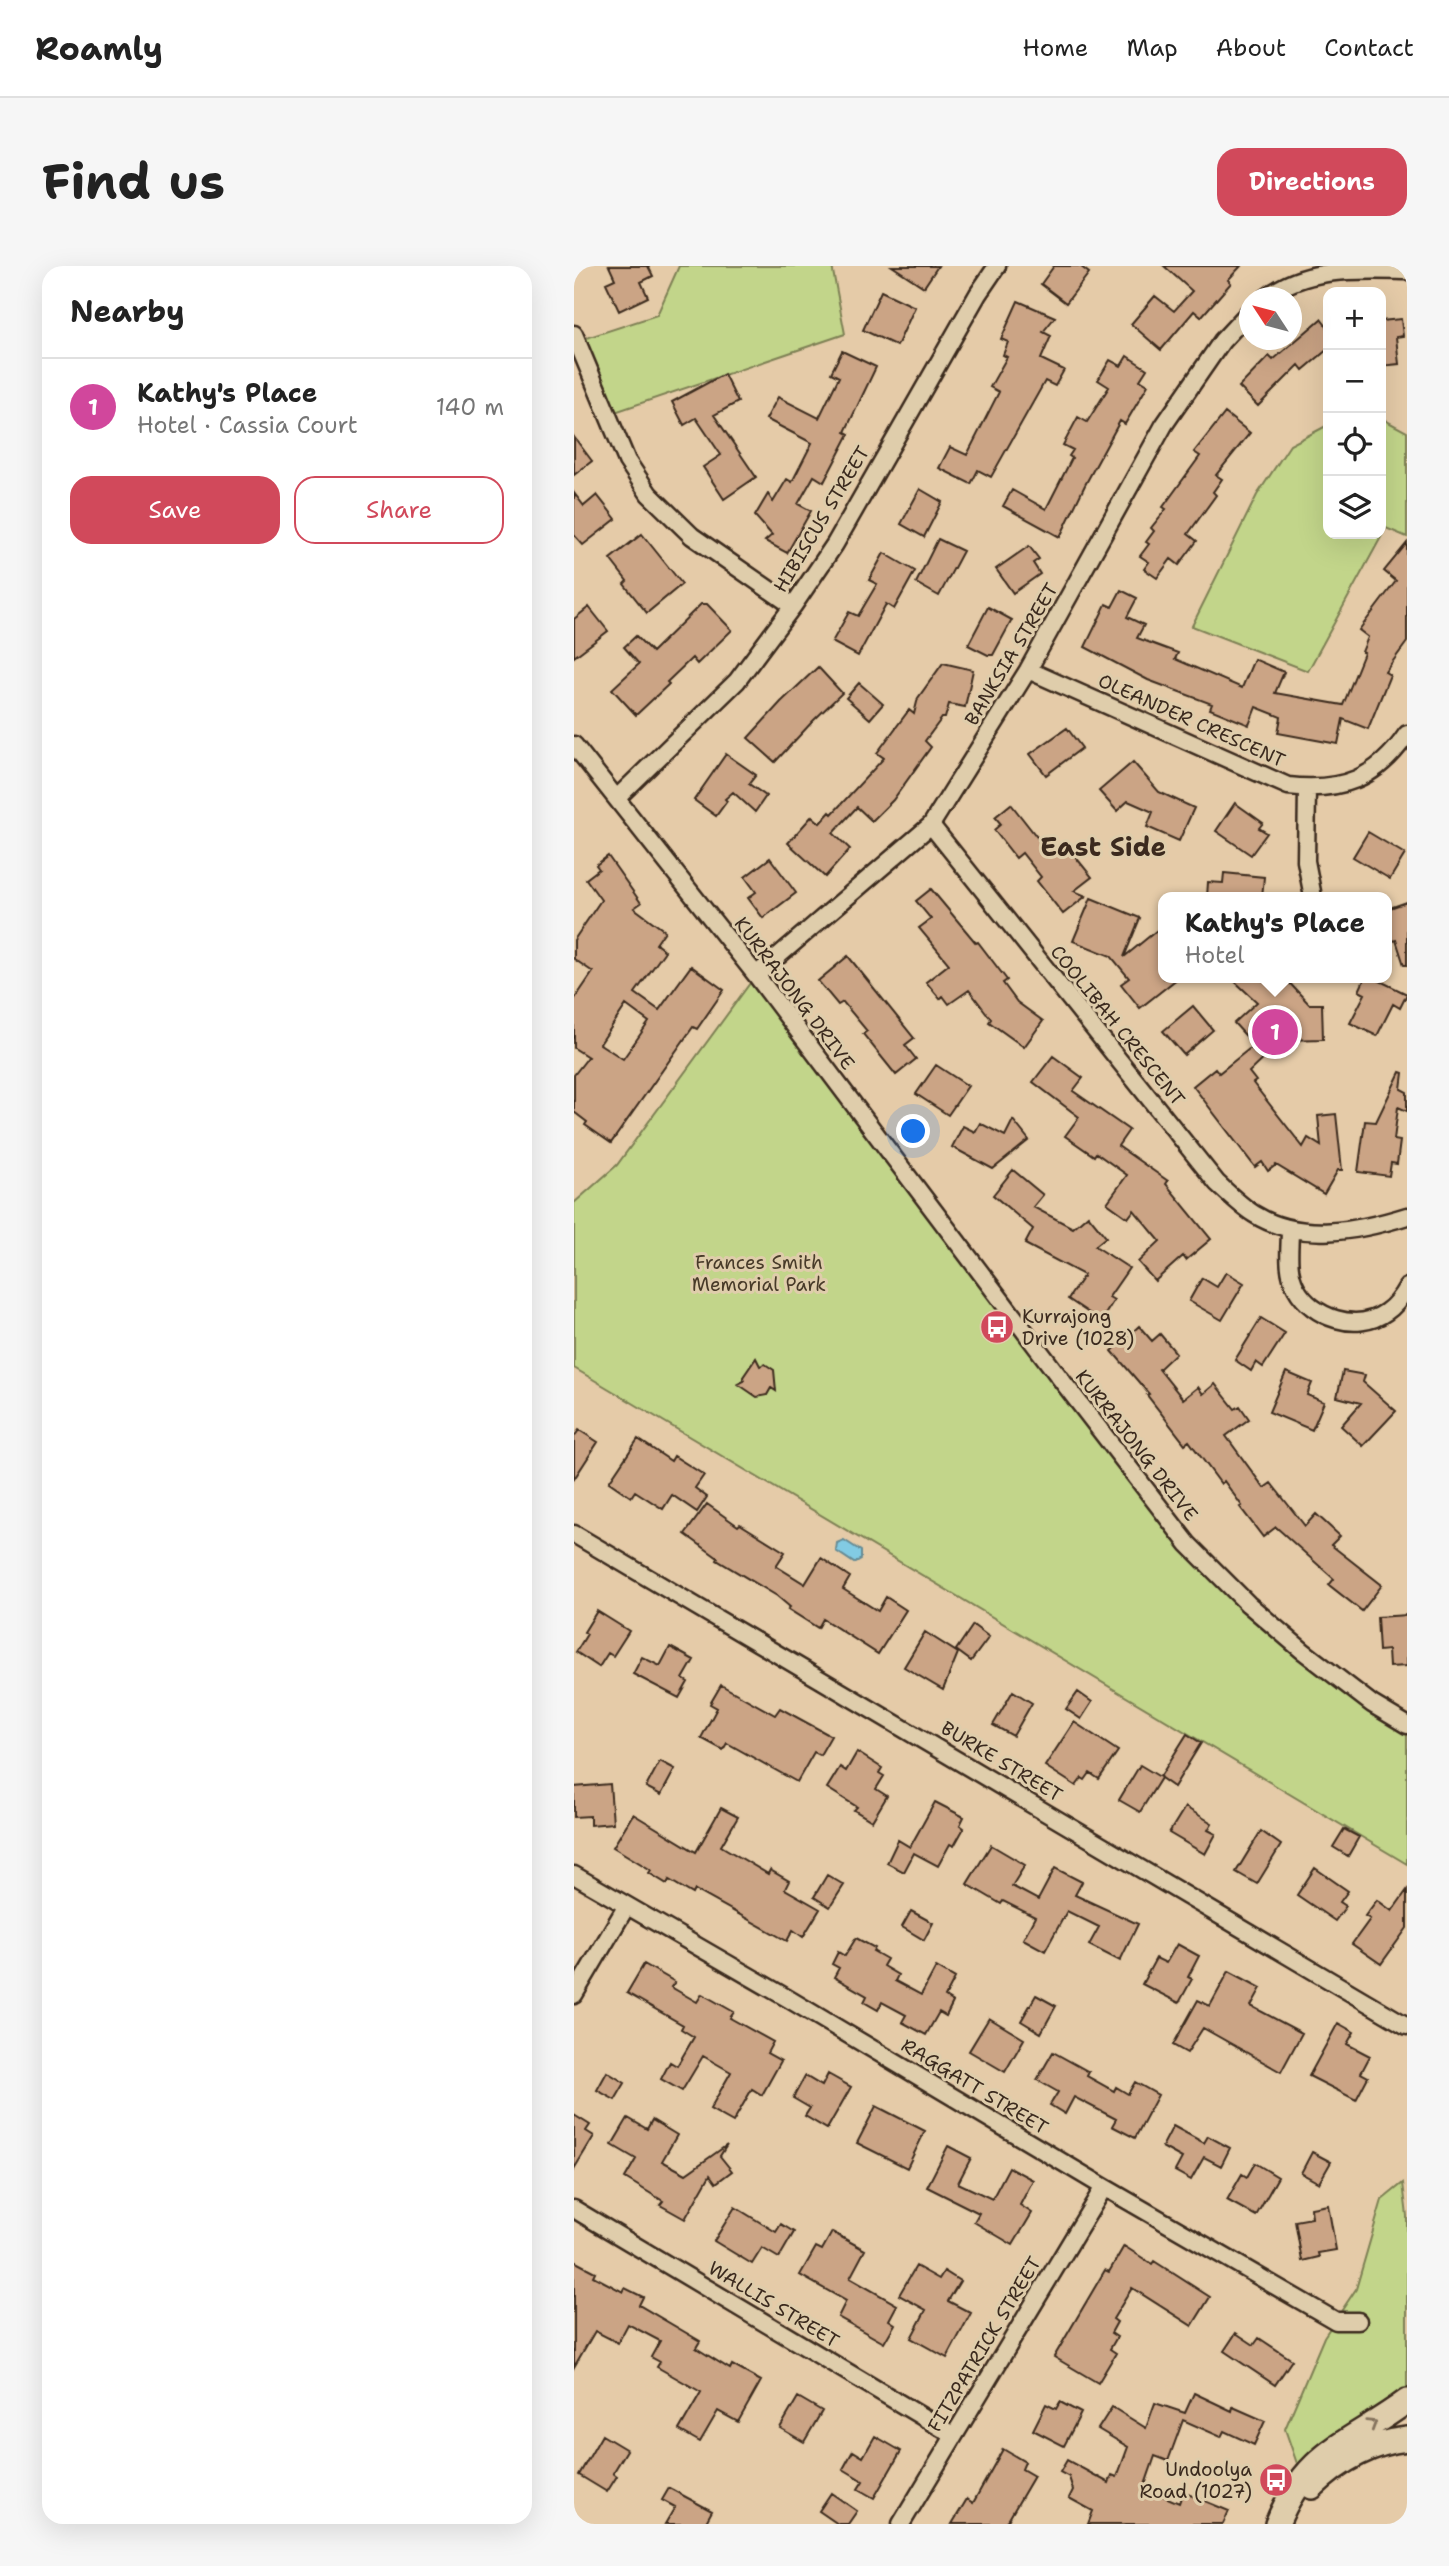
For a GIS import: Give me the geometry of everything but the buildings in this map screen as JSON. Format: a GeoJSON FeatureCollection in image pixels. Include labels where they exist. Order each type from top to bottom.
{"type":"FeatureCollection","features":[{"type":"Feature","properties":{"kind":"main road"},"geometry":{"type":"LineString","coordinates":[[1279,2524],[1290,2495],[1315,2463],[1330,2450],[1407,2401]]}},
{"type":"Feature","properties":{"kind":"main road"},"geometry":{"type":"LineString","coordinates":[[1279,2524],[1321,2478],[1347,2459],[1377,2444],[1407,2439]]}},
{"type":"Feature","properties":{"kind":"street","name":"HIBISCUS STREET"},"geometry":{"type":"LineString","coordinates":[[618,797],[737,681],[793,606],[835,544],[978,293],[997,266]]}},
{"type":"Feature","properties":{"kind":"street"},"geometry":{"type":"LineString","coordinates":[[1284,287],[1296,280],[1322,274],[1358,270],[1407,271]]}},
{"type":"Feature","properties":{"kind":"street","name":"BANKSIA STREET"},"geometry":{"type":"LineString","coordinates":[[756,975],[931,825],[1028,670],[1164,425],[1222,341],[1239,323]]}},
{"type":"Feature","properties":{"kind":"street"},"geometry":{"type":"LineString","coordinates":[[574,334],[626,461],[649,494],[692,536],[793,606]]}},
{"type":"Feature","properties":{"kind":"street","name":"OLEANDER CRESCENT"},"geometry":{"type":"LineString","coordinates":[[1028,670],[1288,786],[1329,788],[1362,777],[1396,750],[1407,734]]}},
{"type":"Feature","properties":{"kind":"street","name":"KURRAJONG DRIVE"},"geometry":{"type":"LineString","coordinates":[[574,744],[756,975],[1188,1544],[1248,1604],[1303,1651],[1372,1704],[1407,1725]]}},
{"type":"Feature","properties":{"kind":"street"},"geometry":{"type":"LineString","coordinates":[[1307,788],[1306,861],[1312,892]]}},
{"type":"Feature","properties":{"kind":"street","name":"COOLIBAH CRESCENT"},"geometry":{"type":"LineString","coordinates":[[931,825],[1217,1183],[1256,1216],[1290,1229],[1333,1233],[1407,1217]]}},
{"type":"Feature","properties":{"kind":"street"},"geometry":{"type":"LineString","coordinates":[[1290,1229],[1289,1266],[1295,1287],[1309,1305],[1323,1314],[1345,1322],[1369,1319],[1385,1313],[1407,1287]]}},
{"type":"Feature","properties":{"kind":"street","name":"BURKE STREET"},"geometry":{"type":"LineString","coordinates":[[574,1534],[1407,2026]]}},
{"type":"Feature","properties":{"kind":"street","name":"RAGGATT STREET"},"geometry":{"type":"LineString","coordinates":[[574,1875],[787,1998],[1104,2188],[1336,2321],[1359,2321]]}},
{"type":"Feature","properties":{"kind":"street"},"geometry":{"type":"LineString","coordinates":[[574,1995],[626,1907]]}},
{"type":"Feature","properties":{"kind":"street","name":"FITZPATRICK STREET"},"geometry":{"type":"LineString","coordinates":[[901,2524],[1104,2188]]}},
{"type":"Feature","properties":{"kind":"street","name":"WALLIS STREET"},"geometry":{"type":"LineString","coordinates":[[574,2209],[953,2435]]}},
{"type":"Feature","properties":{"kind":"green space"},"geometry":{"type":"Polygon","coordinates":[[[679,266],[832,266],[845,334],[606,415],[577,341],[657,315],[679,266]]]}},
{"type":"Feature","properties":{"kind":"green space"},"geometry":{"type":"Polygon","coordinates":[[[1386,421],[1407,432],[1407,537],[1386,528],[1386,421]]]}},
{"type":"Feature","properties":{"kind":"green space"},"geometry":{"type":"Polygon","coordinates":[[[1323,428],[1323,539],[1380,539],[1308,671],[1192,626],[1257,495],[1290,445],[1323,428]]]}},
{"type":"Feature","properties":{"kind":"green space","name":"Frances Smith Memorial Park"},"geometry":{"type":"Polygon","coordinates":[[[756,975],[1066,1386],[1248,1604],[1407,1725],[1407,1864],[574,1368],[574,1203],[617,1165],[756,975]]]}},
{"type":"Feature","properties":{"kind":"green space"},"geometry":{"type":"Polygon","coordinates":[[[1403,2183],[1407,2216],[1407,2401],[1302,2478],[1285,2429],[1324,2337],[1356,2289],[1382,2200],[1403,2183]]]}},
{"type":"Feature","properties":{"kind":"water"},"geometry":{"type":"Polygon","coordinates":[[[844,1540],[861,1551],[861,1559],[854,1563],[836,1551],[837,1543],[844,1540]]]}},
{"type":"Feature","properties":{"kind":"place","name":"Kathy's Place"},"geometry":{"type":"Point","coordinates":[1275,1032]}},
{"type":"Feature","properties":{"kind":"place","name":"Kurrajong Drive (1028)"},"geometry":{"type":"Point","coordinates":[997,1327]}},
{"type":"Feature","properties":{"kind":"place","name":"Undoolya Road (1027)"},"geometry":{"type":"Point","coordinates":[1276,2480]}},
{"type":"Feature","properties":{"kind":"district","name":"East Side"},"geometry":{"type":"Point","coordinates":[1103,847]}}]}
